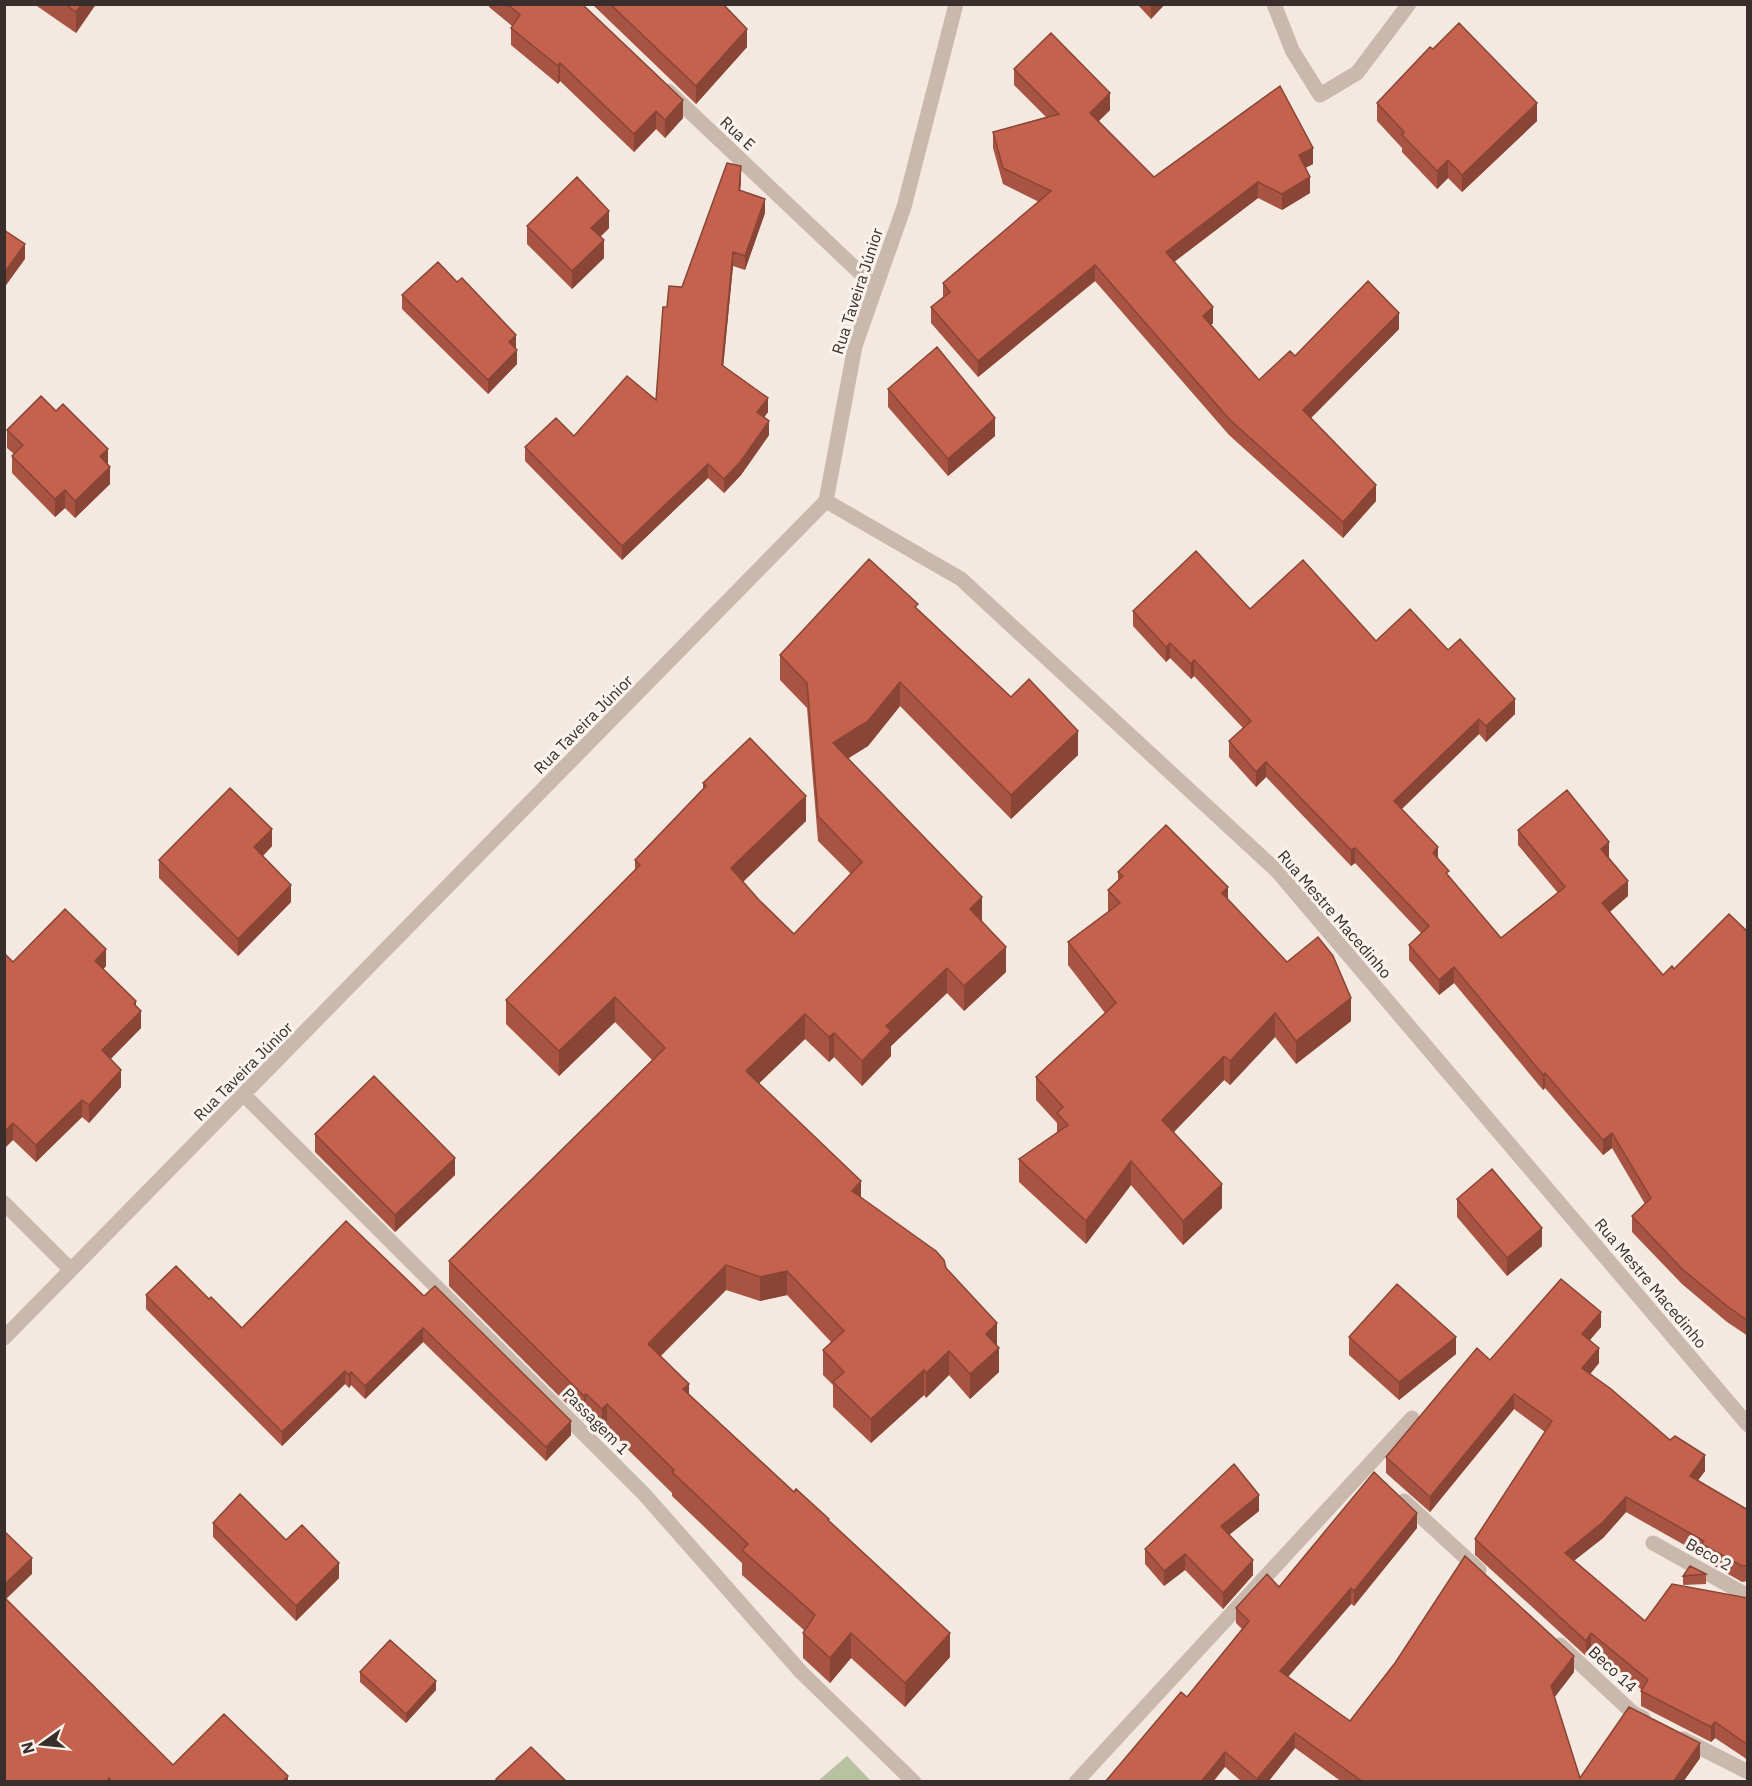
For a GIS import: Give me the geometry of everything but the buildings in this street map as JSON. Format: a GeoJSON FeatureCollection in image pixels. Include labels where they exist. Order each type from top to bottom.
{"type":"FeatureCollection","features":[{"type":"Feature","properties":{"kind":"street","name":"Rua Taveira Júnior"},"geometry":{"type":"LineString","coordinates":[[4,1338],[826,501],[855,346],[904,207],[956,4]]}},
{"type":"Feature","properties":{"kind":"street"},"geometry":{"type":"LineString","coordinates":[[1274,4],[1292,50],[1320,95],[1357,73],[1409,4]]}},
{"type":"Feature","properties":{"kind":"street","name":"Rua E"},"geometry":{"type":"LineString","coordinates":[[653,77],[875,287]]}},
{"type":"Feature","properties":{"kind":"street","name":"Rua Mestre Macedinho"},"geometry":{"type":"LineString","coordinates":[[826,501],[961,579],[1277,872],[1748,1425]]}},
{"type":"Feature","properties":{"kind":"street","name":"Passagem 1"},"geometry":{"type":"LineString","coordinates":[[243,1095],[644,1494],[801,1672],[914,1782]]}},
{"type":"Feature","properties":{"kind":"street"},"geometry":{"type":"LineString","coordinates":[[4,1203],[71,1270]]}},
{"type":"Feature","properties":{"kind":"street"},"geometry":{"type":"LineString","coordinates":[[1076,1782],[1371,1472],[1412,1418]]}},
{"type":"Feature","properties":{"kind":"street"},"geometry":{"type":"LineString","coordinates":[[1392,1490],[1491,1581]]}},
{"type":"Feature","properties":{"kind":"street","name":"Beco 2"},"geometry":{"type":"LineString","coordinates":[[1653,1543],[1748,1596]]}},
{"type":"Feature","properties":{"kind":"street","name":"Beco 14"},"geometry":{"type":"LineString","coordinates":[[1550,1635],[1634,1713],[1654,1724]]}},
{"type":"Feature","properties":{"kind":"street"},"geometry":{"type":"LineString","coordinates":[[1675,1734],[1748,1772]]}},
{"type":"Feature","properties":{"kind":"green space"},"geometry":{"type":"Polygon","coordinates":[[[847,1756],[871,1781],[818,1781],[847,1756]]]}}]}
